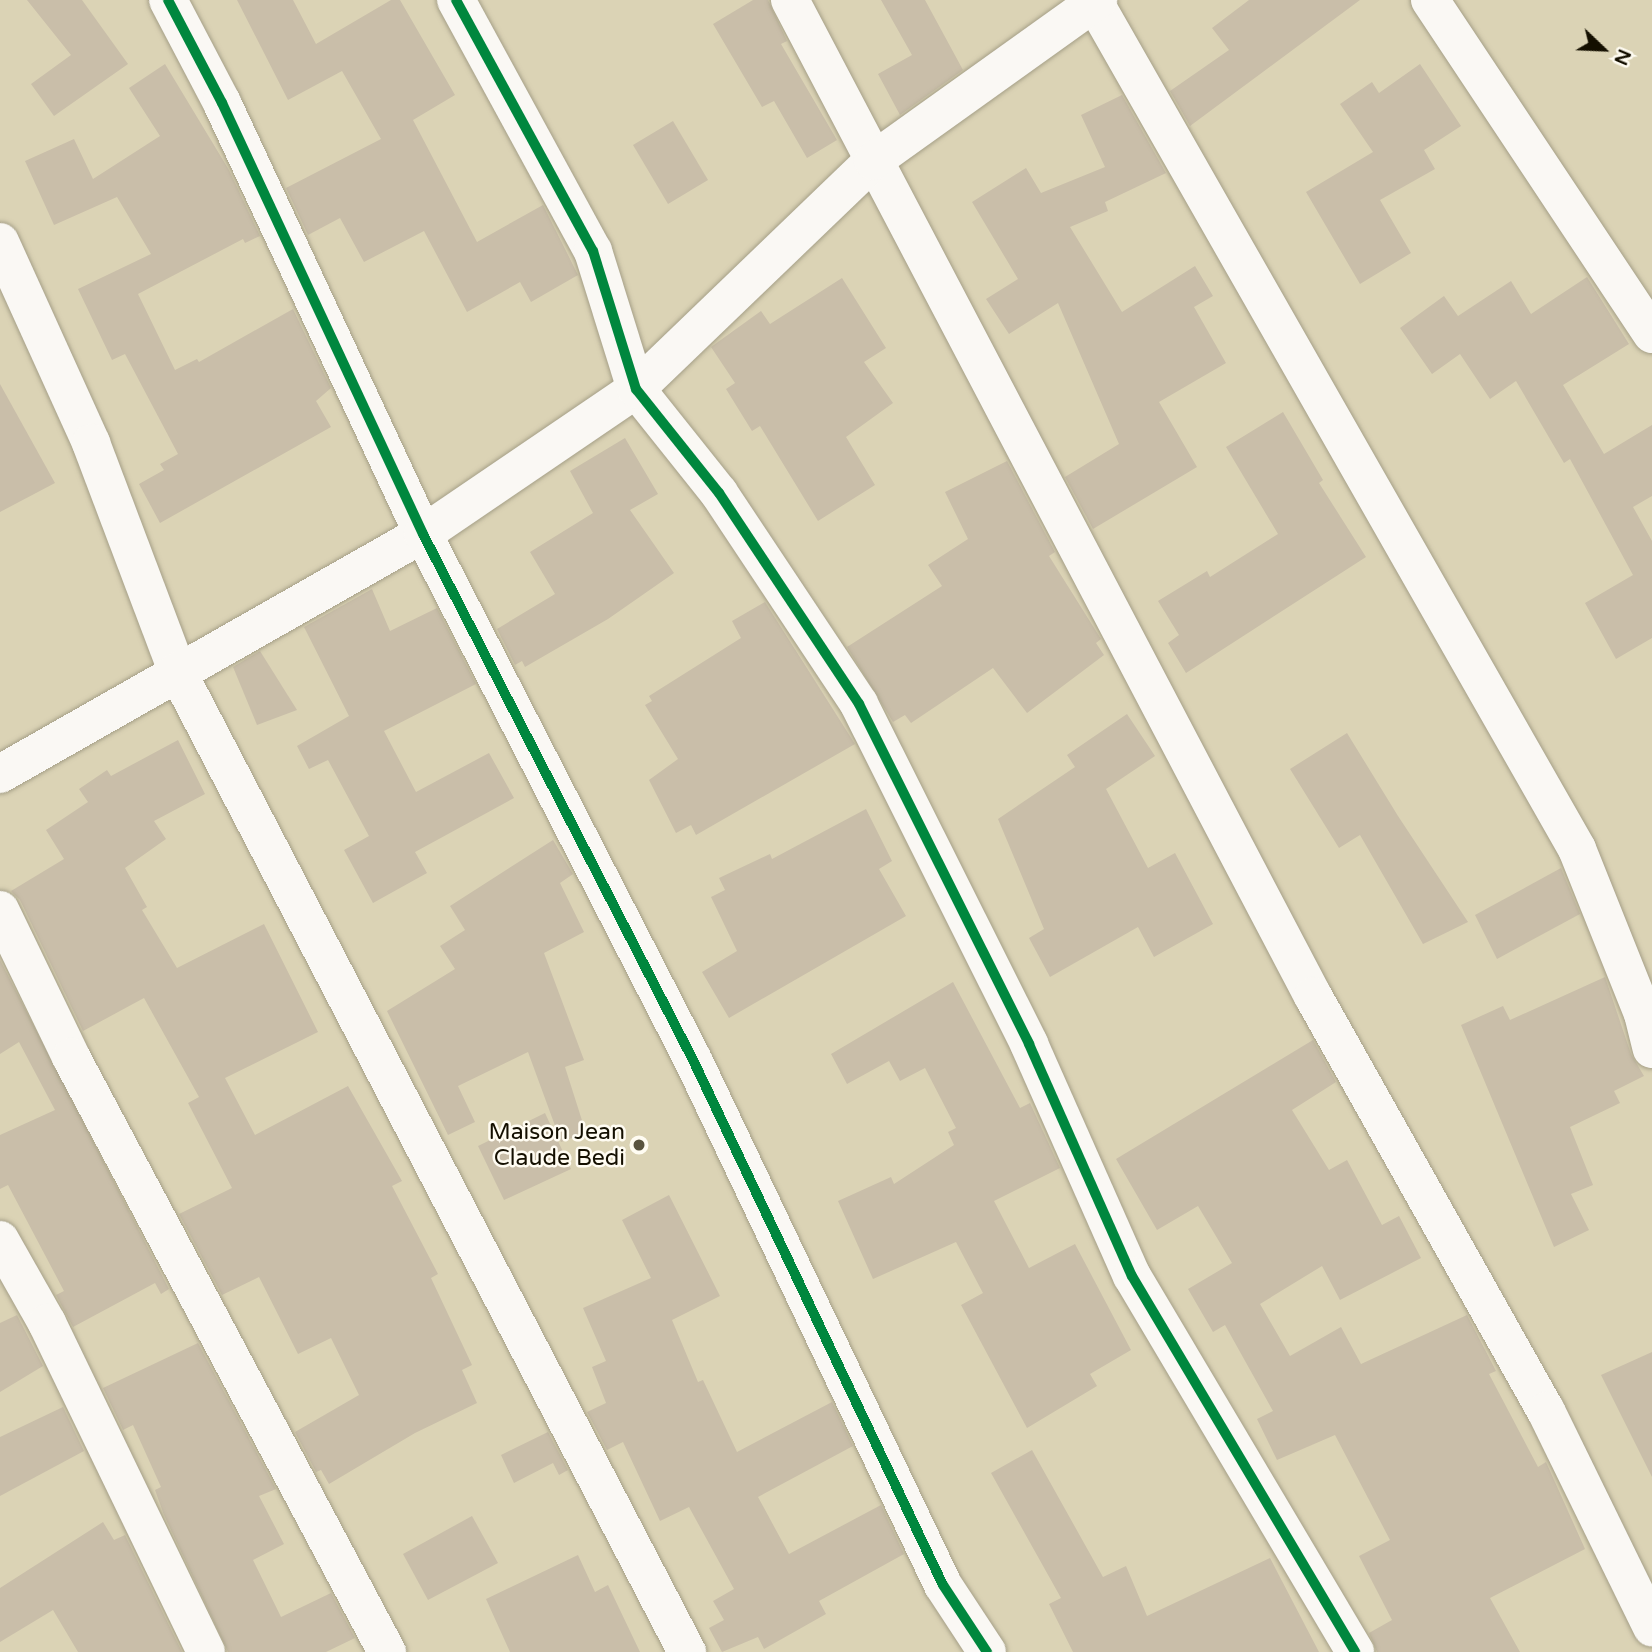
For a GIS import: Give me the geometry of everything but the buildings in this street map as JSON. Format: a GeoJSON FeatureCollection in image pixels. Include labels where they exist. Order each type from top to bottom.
{"type":"FeatureCollection","features":[{"type":"Feature","properties":{"kind":"street"},"geometry":{"type":"LineString","coordinates":[[168,0],[222,103],[423,534],[693,1060],[943,1585],[986,1652]]}},
{"type":"Feature","properties":{"kind":"street"},"geometry":{"type":"LineString","coordinates":[[456,0],[593,251],[636,388],[719,493],[859,704],[1029,1044],[1132,1276],[1355,1652]]}},
{"type":"Feature","properties":{"kind":"street"},"geometry":{"type":"LineString","coordinates":[[790,0],[1313,996],[1546,1410],[1652,1628]]}},
{"type":"Feature","properties":{"kind":"street"},"geometry":{"type":"LineString","coordinates":[[1430,0],[1652,334]]}},
{"type":"Feature","properties":{"kind":"street"},"geometry":{"type":"LineString","coordinates":[[0,774],[177,671],[423,534],[636,388],[873,160],[1095,1],[1577,849],[1643,1014],[1652,1049]]}},
{"type":"Feature","properties":{"kind":"street"},"geometry":{"type":"LineString","coordinates":[[0,242],[91,443],[177,671],[687,1652]]}},
{"type":"Feature","properties":{"kind":"street"},"geometry":{"type":"LineString","coordinates":[[0,910],[71,1057],[387,1652]]}},
{"type":"Feature","properties":{"kind":"street"},"geometry":{"type":"LineString","coordinates":[[0,1240],[47,1323],[206,1652]]}},
{"type":"Feature","properties":{"kind":"cycle path"},"geometry":{"type":"LineString","coordinates":[[168,0],[222,103],[423,534],[693,1060],[943,1585],[987,1652]]}},
{"type":"Feature","properties":{"kind":"cycle path"},"geometry":{"type":"LineString","coordinates":[[456,0],[593,251],[636,389],[719,493],[859,704],[1029,1044],[1132,1276],[1355,1652]]}},
{"type":"Feature","properties":{"kind":"place","name":"Maison Jean Claude Bedi"},"geometry":{"type":"Point","coordinates":[639,1145]}}]}
